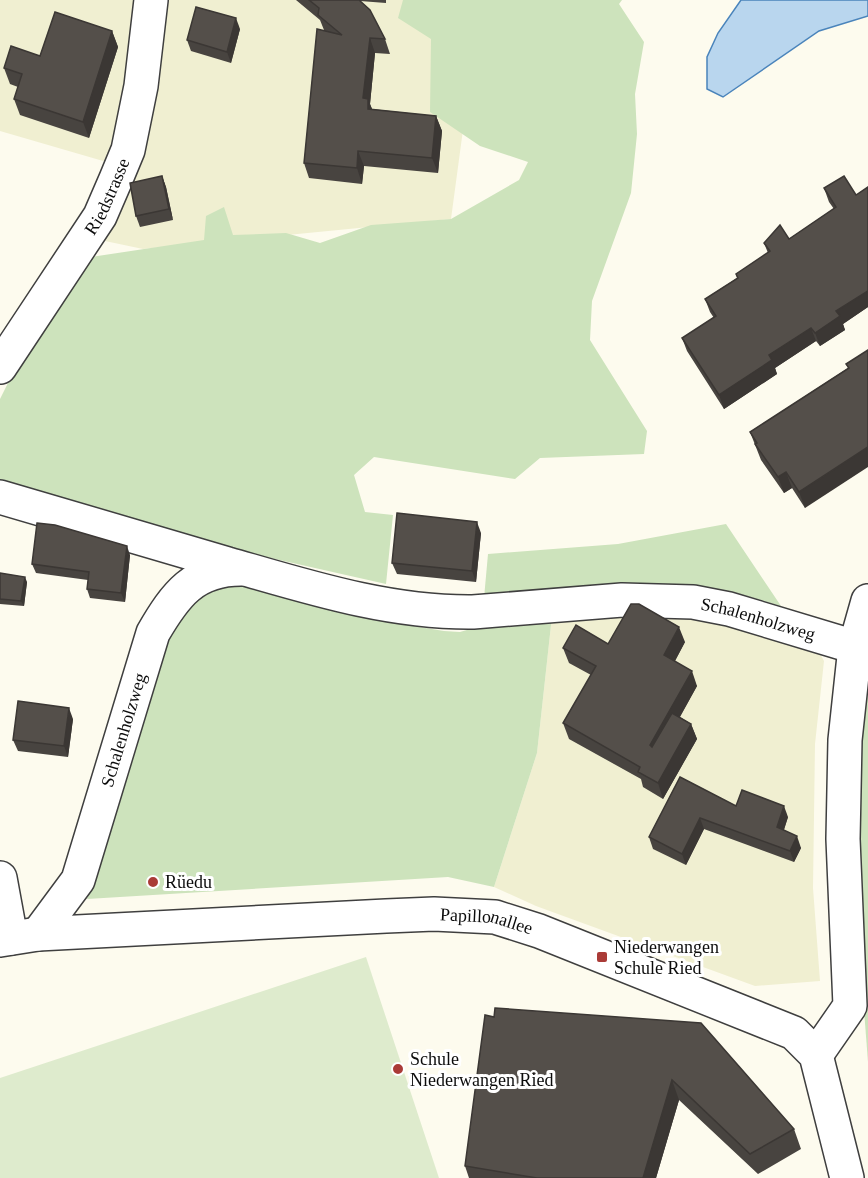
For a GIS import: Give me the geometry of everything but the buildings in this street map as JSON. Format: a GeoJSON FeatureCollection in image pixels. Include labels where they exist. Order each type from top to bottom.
{"type":"FeatureCollection","features":[{"type":"Feature","properties":{"kind":"street","name":"Riedstrasse"},"geometry":{"type":"LineString","coordinates":[[0,367],[100,216],[128,150],[141,86],[151,0]]}},
{"type":"Feature","properties":{"kind":"street","name":"Schalenholzweg"},"geometry":{"type":"LineString","coordinates":[[0,497],[246,569],[370,602],[452,612],[492,611],[622,600],[693,602],[729,609],[855,647]]}},
{"type":"Feature","properties":{"kind":"street","name":"Schalenholzweg"},"geometry":{"type":"LineString","coordinates":[[16,937],[78,880],[153,633],[166,610],[180,592],[202,576],[222,570],[246,569]]}},
{"type":"Feature","properties":{"kind":"street"},"geometry":{"type":"LineString","coordinates":[[847,1178],[816,1055],[850,1006],[843,817],[845,740],[855,647],[868,601]]}},
{"type":"Feature","properties":{"kind":"street"},"geometry":{"type":"LineString","coordinates":[[0,878],[16,937]]}},
{"type":"Feature","properties":{"kind":"street","name":"Papillonallee"},"geometry":{"type":"LineString","coordinates":[[16,937],[434,914],[495,917],[539,931],[794,1033],[816,1055]]}},
{"type":"Feature","properties":{"kind":"green space"},"geometry":{"type":"Polygon","coordinates":[[[0,0],[411,0],[467,100],[451,219],[143,249],[105,241],[110,163],[0,131],[0,0]]]}},
{"type":"Feature","properties":{"kind":"green space"},"geometry":{"type":"Polygon","coordinates":[[[403,0],[622,0],[619,4],[644,42],[635,94],[637,134],[631,193],[592,301],[590,340],[647,431],[644,454],[540,458],[515,479],[374,457],[354,475],[365,512],[393,515],[386,584],[151,531],[0,490],[0,399],[13,373],[91,257],[204,240],[206,216],[224,207],[233,235],[286,233],[320,243],[371,225],[451,219],[519,180],[528,162],[480,146],[430,112],[431,39],[398,18],[403,0]]]}},
{"type":"Feature","properties":{"kind":"green space"},"geometry":{"type":"Polygon","coordinates":[[[726,524],[781,606],[740,594],[696,586],[659,584],[484,598],[488,554],[618,544],[726,524]]]}},
{"type":"Feature","properties":{"kind":"green space"},"geometry":{"type":"Polygon","coordinates":[[[236,585],[249,585],[301,597],[364,618],[444,631],[460,632],[494,622],[552,616],[537,753],[494,887],[448,877],[87,899],[167,640],[179,619],[194,603],[213,592],[236,585]]]}},
{"type":"Feature","properties":{"kind":"green space"},"geometry":{"type":"Polygon","coordinates":[[[552,616],[692,616],[818,650],[824,661],[815,744],[813,888],[820,981],[755,986],[536,906],[494,887],[537,753],[552,616]]]}},
{"type":"Feature","properties":{"kind":"green space"},"geometry":{"type":"Polygon","coordinates":[[[868,647],[868,1062],[857,919],[859,712],[868,647]]]}},
{"type":"Feature","properties":{"kind":"green space"},"geometry":{"type":"Polygon","coordinates":[[[366,957],[439,1178],[0,1178],[0,1078],[366,957]]]}},
{"type":"Feature","properties":{"kind":"water"},"geometry":{"type":"Polygon","coordinates":[[[741,0],[868,0],[868,16],[819,31],[723,97],[707,89],[707,57],[718,33],[741,0]]]}},
{"type":"Feature","properties":{"kind":"place","name":"Rüedu"},"geometry":{"type":"Point","coordinates":[153,882]}},
{"type":"Feature","properties":{"kind":"place","name":"Niederwangen Schule Ried"},"geometry":{"type":"Point","coordinates":[602,957]}},
{"type":"Feature","properties":{"kind":"place","name":"Schule Niederwangen Ried"},"geometry":{"type":"Point","coordinates":[398,1069]}}]}
